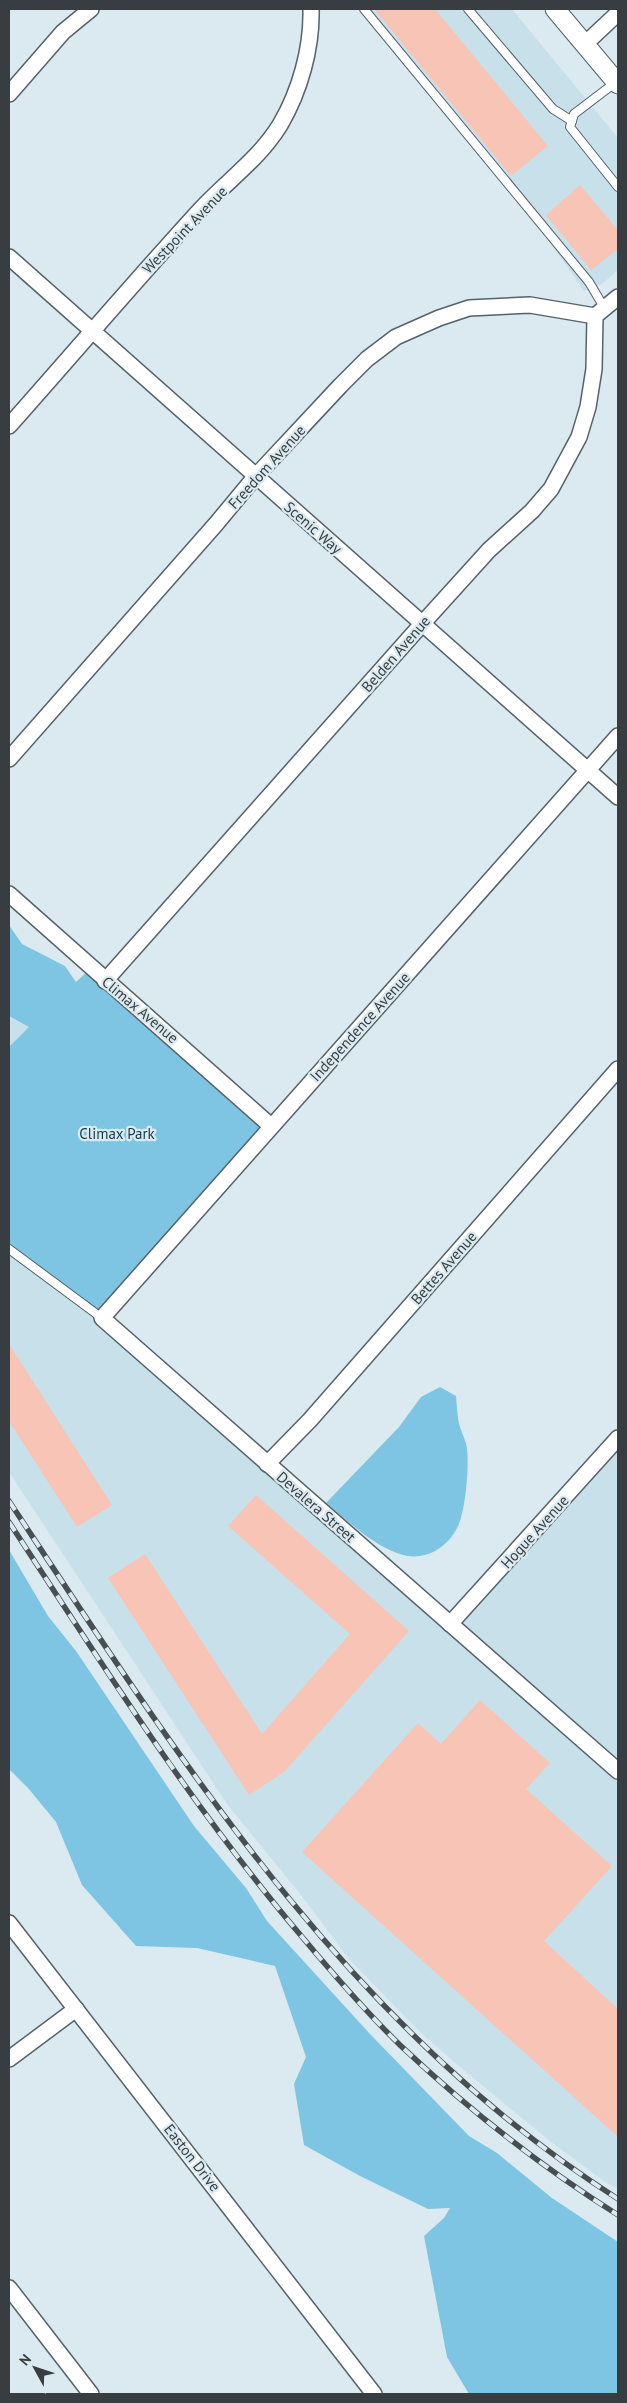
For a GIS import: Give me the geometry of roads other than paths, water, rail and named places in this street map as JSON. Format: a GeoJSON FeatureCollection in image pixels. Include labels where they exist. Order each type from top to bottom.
{"type":"FeatureCollection","features":[{"type":"Feature","properties":{"kind":"street"},"geometry":{"type":"LineString","coordinates":[[9,94],[63,32],[91,9]]}},
{"type":"Feature","properties":{"kind":"street","name":"Westpoint Avenue"},"geometry":{"type":"LineString","coordinates":[[9,426],[91,330],[202,208],[245,169],[272,137],[290,107],[304,66],[311,31],[311,9]]}},
{"type":"Feature","properties":{"kind":"street"},"geometry":{"type":"LineString","coordinates":[[555,9],[617,83]]}},
{"type":"Feature","properties":{"kind":"street"},"geometry":{"type":"LineString","coordinates":[[585,44],[618,13]]}},
{"type":"Feature","properties":{"kind":"street","name":"Scenic Way"},"geometry":{"type":"LineString","coordinates":[[9,257],[618,797]]}},
{"type":"Feature","properties":{"kind":"street"},"geometry":{"type":"LineString","coordinates":[[600,312],[618,297]]}},
{"type":"Feature","properties":{"kind":"street","name":"Freedom Avenue"},"geometry":{"type":"LineString","coordinates":[[9,759],[216,524],[255,477],[367,359],[396,337],[416,327],[469,308],[508,304],[549,306],[600,312]]}},
{"type":"Feature","properties":{"kind":"street","name":"Belden Avenue"},"geometry":{"type":"LineString","coordinates":[[106,982],[422,624],[489,550],[532,511],[550,489],[566,464],[579,437],[588,408],[600,312]]}},
{"type":"Feature","properties":{"kind":"street","name":"Independence Avenue"},"geometry":{"type":"LineString","coordinates":[[102,1318],[618,736]]}},
{"type":"Feature","properties":{"kind":"street","name":"Climax Avenue"},"geometry":{"type":"LineString","coordinates":[[9,894],[106,982],[176,1040],[271,1126]]}},
{"type":"Feature","properties":{"kind":"street","name":"Bettes Avenue"},"geometry":{"type":"LineString","coordinates":[[267,1464],[316,1413],[618,1069]]}},
{"type":"Feature","properties":{"kind":"street","name":"Devalera Street"},"geometry":{"type":"LineString","coordinates":[[102,1318],[618,1771]]}},
{"type":"Feature","properties":{"kind":"street","name":"Hogue Avenue"},"geometry":{"type":"LineString","coordinates":[[450,1624],[618,1438]]}},
{"type":"Feature","properties":{"kind":"street","name":"Easton Drive"},"geometry":{"type":"LineString","coordinates":[[9,1922],[374,2394]]}},
{"type":"Feature","properties":{"kind":"street"},"geometry":{"type":"LineString","coordinates":[[9,2059],[76,2009]]}},
{"type":"Feature","properties":{"kind":"street"},"geometry":{"type":"LineString","coordinates":[[9,2288],[91,2394]]}},
{"type":"Feature","properties":{"kind":"lane"},"geometry":{"type":"LineString","coordinates":[[364,9],[589,282],[600,312]]}},
{"type":"Feature","properties":{"kind":"lane"},"geometry":{"type":"LineString","coordinates":[[468,9],[553,109],[572,121]]}},
{"type":"Feature","properties":{"kind":"lane"},"geometry":{"type":"LineString","coordinates":[[617,83],[574,114],[570,127],[618,187]]}},
{"type":"Feature","properties":{"kind":"lane","name":"Devalera Street"},"geometry":{"type":"LineString","coordinates":[[9,1249],[102,1318]]}},
{"type":"Feature","properties":{"kind":"railway"},"geometry":{"type":"LineString","coordinates":[[9,1501],[139,1696],[206,1791],[277,1883],[352,1971],[433,2054],[521,2130],[618,2199]]}},
{"type":"Feature","properties":{"kind":"railway"},"geometry":{"type":"LineString","coordinates":[[9,1522],[114,1682],[186,1787],[263,1889],[338,1979],[401,2046],[452,2092],[533,2157],[618,2215]]}},
{"type":"Feature","properties":{"kind":"park label","name":"Climax Park"},"geometry":{"type":"Point","coordinates":[117,1134]}}]}
